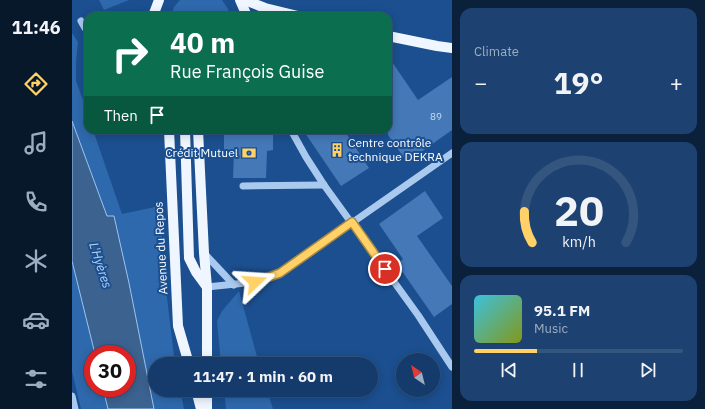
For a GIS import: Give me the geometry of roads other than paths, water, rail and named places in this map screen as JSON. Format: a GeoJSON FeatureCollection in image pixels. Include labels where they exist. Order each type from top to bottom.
{"type":"FeatureCollection","features":[{"type":"Feature","properties":{"kind":"main road"},"geometry":{"type":"LineString","coordinates":[[153,12],[159,0]]}},
{"type":"Feature","properties":{"kind":"main road"},"geometry":{"type":"LineString","coordinates":[[240,0],[244,12]]}},
{"type":"Feature","properties":{"kind":"main road"},"geometry":{"type":"LineString","coordinates":[[245,0],[265,8],[282,12]]}},
{"type":"Feature","properties":{"kind":"main road"},"geometry":{"type":"LineString","coordinates":[[392,37],[452,48]]}},
{"type":"Feature","properties":{"kind":"main road","name":"Avenue du Repos"},"geometry":{"type":"LineString","coordinates":[[169,134],[178,326],[186,357]]}},
{"type":"Feature","properties":{"kind":"main road"},"geometry":{"type":"LineString","coordinates":[[185,134],[189,258],[196,272],[207,287]]}},
{"type":"Feature","properties":{"kind":"main road"},"geometry":{"type":"LineString","coordinates":[[198,134],[207,287],[207,357]]}},
{"type":"Feature","properties":{"kind":"main road"},"geometry":{"type":"LineString","coordinates":[[198,397],[201,409]]}},
{"type":"Feature","properties":{"kind":"main road"},"geometry":{"type":"LineString","coordinates":[[207,397],[207,409]]}},
{"type":"Feature","properties":{"kind":"street"},"geometry":{"type":"LineString","coordinates":[[81,21],[84,25]]}},
{"type":"Feature","properties":{"kind":"street"},"geometry":{"type":"LineString","coordinates":[[293,134],[324,185],[418,315],[452,367]]}},
{"type":"Feature","properties":{"kind":"street"},"geometry":{"type":"LineString","coordinates":[[207,287],[255,282],[280,273],[452,152]]}},
{"type":"Feature","properties":{"kind":"street"},"geometry":{"type":"LineString","coordinates":[[243,186],[324,185]]}},
{"type":"Feature","properties":{"kind":"street"},"geometry":{"type":"LineString","coordinates":[[204,253],[234,285]]}},
{"type":"Feature","properties":{"kind":"street"},"geometry":{"type":"LineString","coordinates":[[72,396],[75,409]]}},
{"type":"Feature","properties":{"kind":"water","name":"L'Hyères"},"geometry":{"type":"Polygon","coordinates":[[[72,121],[107,216],[114,216],[148,379],[148,397],[152,397],[154,409],[108,409],[105,397],[136,397],[136,345],[93,345],[72,261],[72,121]]]}},
{"type":"Feature","properties":{"kind":"place","name":"Centre contrôle technique DEKRA"},"geometry":{"type":"Point","coordinates":[337,150]}},
{"type":"Feature","properties":{"kind":"place","name":"Crédit Mutuel"},"geometry":{"type":"Point","coordinates":[249,153]}}]}
